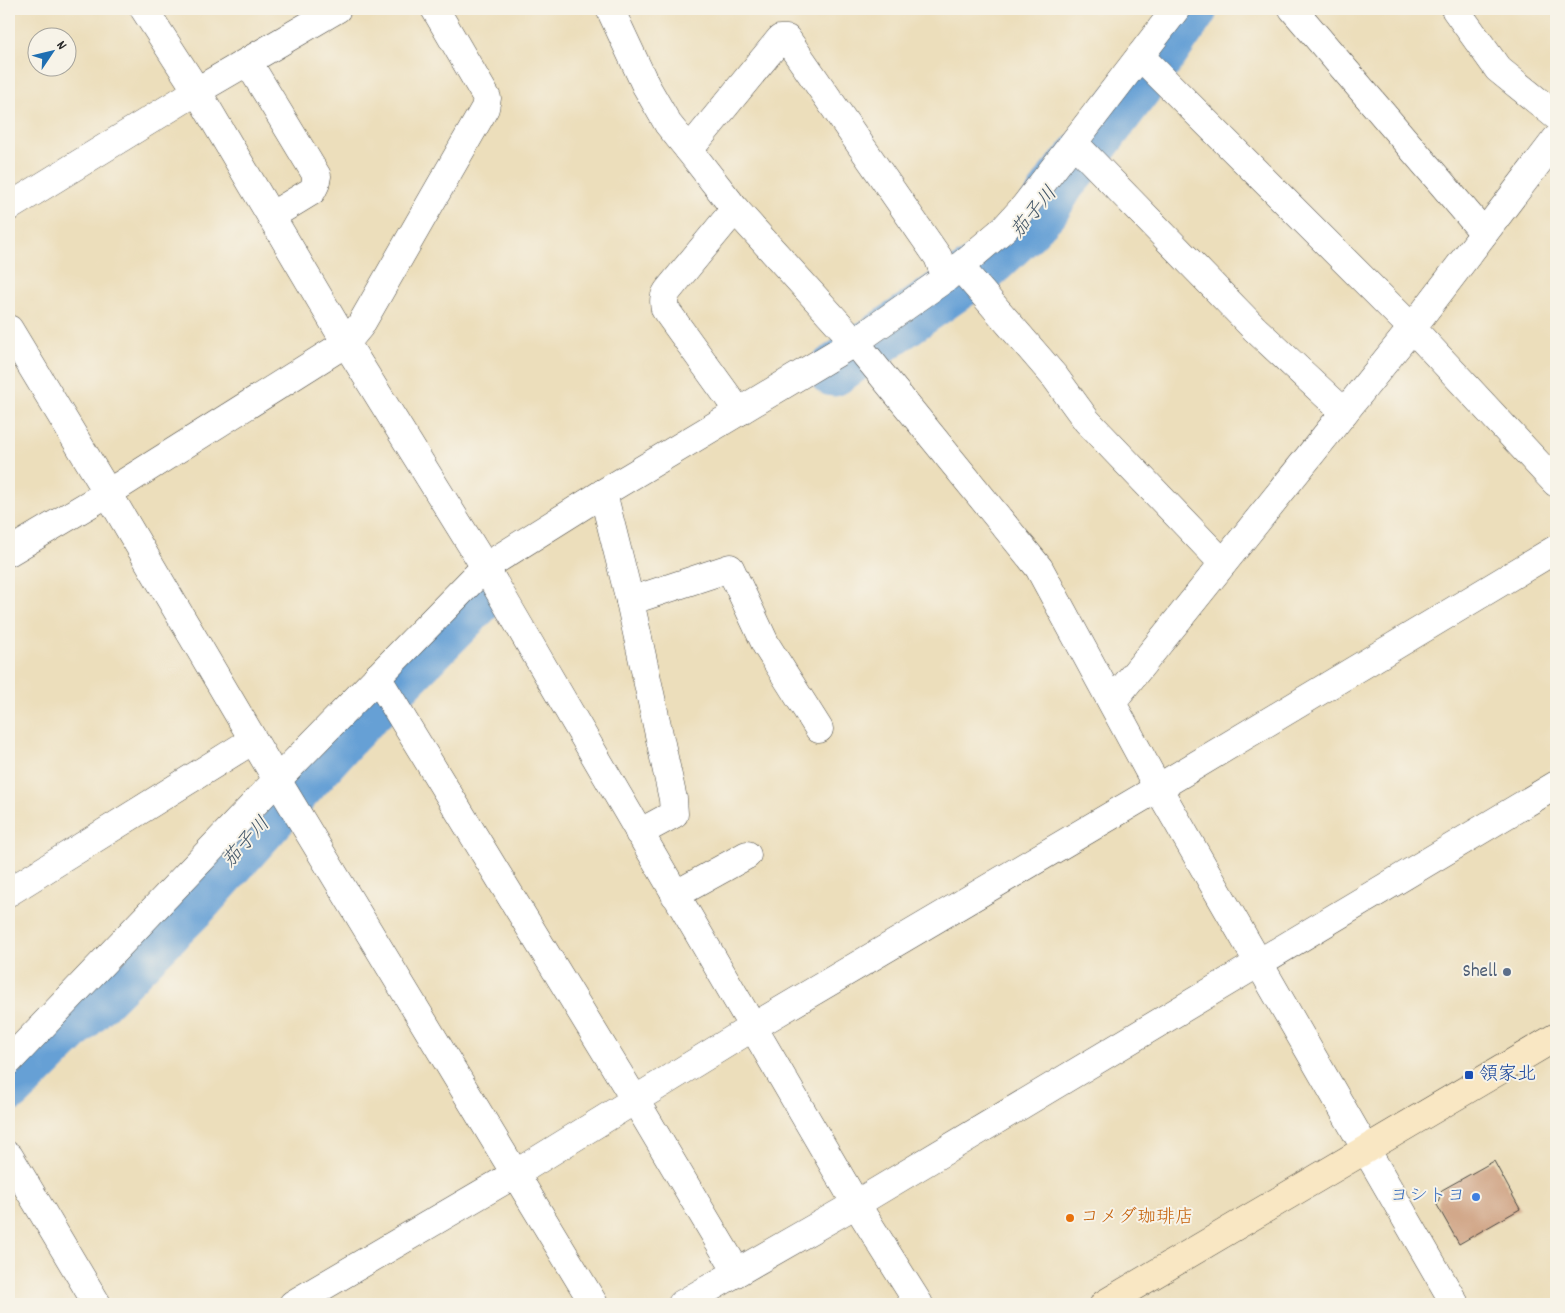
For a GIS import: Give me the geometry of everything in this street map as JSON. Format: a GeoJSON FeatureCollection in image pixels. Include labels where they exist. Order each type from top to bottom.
{"type":"FeatureCollection","features":[{"type":"Feature","properties":{"kind":"street"},"geometry":{"type":"LineString","coordinates":[[144,9],[197,91],[346,343],[485,567],[856,1204],[919,1304]]}},
{"type":"Feature","properties":{"kind":"street"},"geometry":{"type":"LineString","coordinates":[[9,207],[197,91],[337,9]]}},
{"type":"Feature","properties":{"kind":"street"},"geometry":{"type":"LineString","coordinates":[[9,552],[108,493],[346,343],[360,326],[485,108],[486,98],[436,9]]}},
{"type":"Feature","properties":{"kind":"street"},"geometry":{"type":"LineString","coordinates":[[610,9],[646,86],[668,124],[735,209],[861,348],[902,401],[951,458],[1033,560],[1158,788],[1455,1304]]}},
{"type":"Feature","properties":{"kind":"street"},"geometry":{"type":"LineString","coordinates":[[9,1061],[277,780],[485,567],[603,492],[739,412],[861,348],[961,275],[1024,207],[1080,151],[1148,64],[1175,9]]}},
{"type":"Feature","properties":{"kind":"street"},"geometry":{"type":"LineString","coordinates":[[1293,9],[1484,233]]}},
{"type":"Feature","properties":{"kind":"street"},"geometry":{"type":"LineString","coordinates":[[1455,9],[1498,69],[1556,116]]}},
{"type":"Feature","properties":{"kind":"street"},"geometry":{"type":"LineString","coordinates":[[688,150],[780,39],[787,39],[938,257],[961,275],[1055,378],[1087,421],[1223,563]]}},
{"type":"Feature","properties":{"kind":"street"},"geometry":{"type":"LineString","coordinates":[[248,62],[317,176],[312,191],[271,216]]}},
{"type":"Feature","properties":{"kind":"street"},"geometry":{"type":"LineString","coordinates":[[1148,64],[1412,328],[1556,483]]}},
{"type":"Feature","properties":{"kind":"street"},"geometry":{"type":"LineString","coordinates":[[1112,702],[1412,328],[1556,139]]}},
{"type":"Feature","properties":{"kind":"street"},"geometry":{"type":"LineString","coordinates":[[1080,151],[1255,329],[1344,412]]}},
{"type":"Feature","properties":{"kind":"street"},"geometry":{"type":"LineString","coordinates":[[735,209],[665,294],[663,300],[665,309],[739,412]]}},
{"type":"Feature","properties":{"kind":"street"},"geometry":{"type":"LineString","coordinates":[[9,329],[253,740],[594,1304]]}},
{"type":"Feature","properties":{"kind":"street"},"geometry":{"type":"LineString","coordinates":[[603,492],[630,601],[673,799],[674,814],[639,833]]}},
{"type":"Feature","properties":{"kind":"street"},"geometry":{"type":"LineString","coordinates":[[293,1304],[515,1174],[753,1027],[1158,788],[1556,549]]}},
{"type":"Feature","properties":{"kind":"street"},"geometry":{"type":"LineString","coordinates":[[630,601],[730,568],[766,645],[820,729]]}},
{"type":"Feature","properties":{"kind":"street"},"geometry":{"type":"LineString","coordinates":[[377,677],[635,1100],[737,1272]]}},
{"type":"Feature","properties":{"kind":"street"},"geometry":{"type":"LineString","coordinates":[[9,892],[253,740]]}},
{"type":"Feature","properties":{"kind":"street"},"geometry":{"type":"LineString","coordinates":[[682,1304],[856,1204],[1556,785]]}},
{"type":"Feature","properties":{"kind":"street"},"geometry":{"type":"LineString","coordinates":[[675,895],[746,855]]}},
{"type":"Feature","properties":{"kind":"street"},"geometry":{"type":"LineString","coordinates":[[1104,1304],[1556,1037]]}},
{"type":"Feature","properties":{"kind":"street"},"geometry":{"type":"LineString","coordinates":[[9,1156],[97,1304]]}},
{"type":"Feature","properties":{"kind":"building","name":"ヨシトヨ"},"geometry":{"type":"Polygon","coordinates":[[[1494,1161],[1520,1209],[1459,1244],[1437,1205],[1442,1190],[1494,1161]]]}},
{"type":"Feature","properties":{"kind":"waterway","name":"茄子川"},"geometry":{"type":"LineString","coordinates":[[833,371],[986,265],[1023,230],[1045,207],[1061,181],[1090,148],[1160,56],[1192,9]]}},
{"type":"Feature","properties":{"kind":"waterway","name":"茄子川"},"geometry":{"type":"LineString","coordinates":[[9,1087],[193,904],[343,736],[482,595]]}},
{"type":"Feature","properties":{"kind":"place","name":"Shell"},"geometry":{"type":"Point","coordinates":[1507,972]}},
{"type":"Feature","properties":{"kind":"place","name":"領家北"},"geometry":{"type":"Point","coordinates":[1469,1075]}},
{"type":"Feature","properties":{"kind":"place","name":"ヨシトヨ"},"geometry":{"type":"Point","coordinates":[1476,1197]}},
{"type":"Feature","properties":{"kind":"place","name":"コメダ珈琲店"},"geometry":{"type":"Point","coordinates":[1070,1218]}}]}
